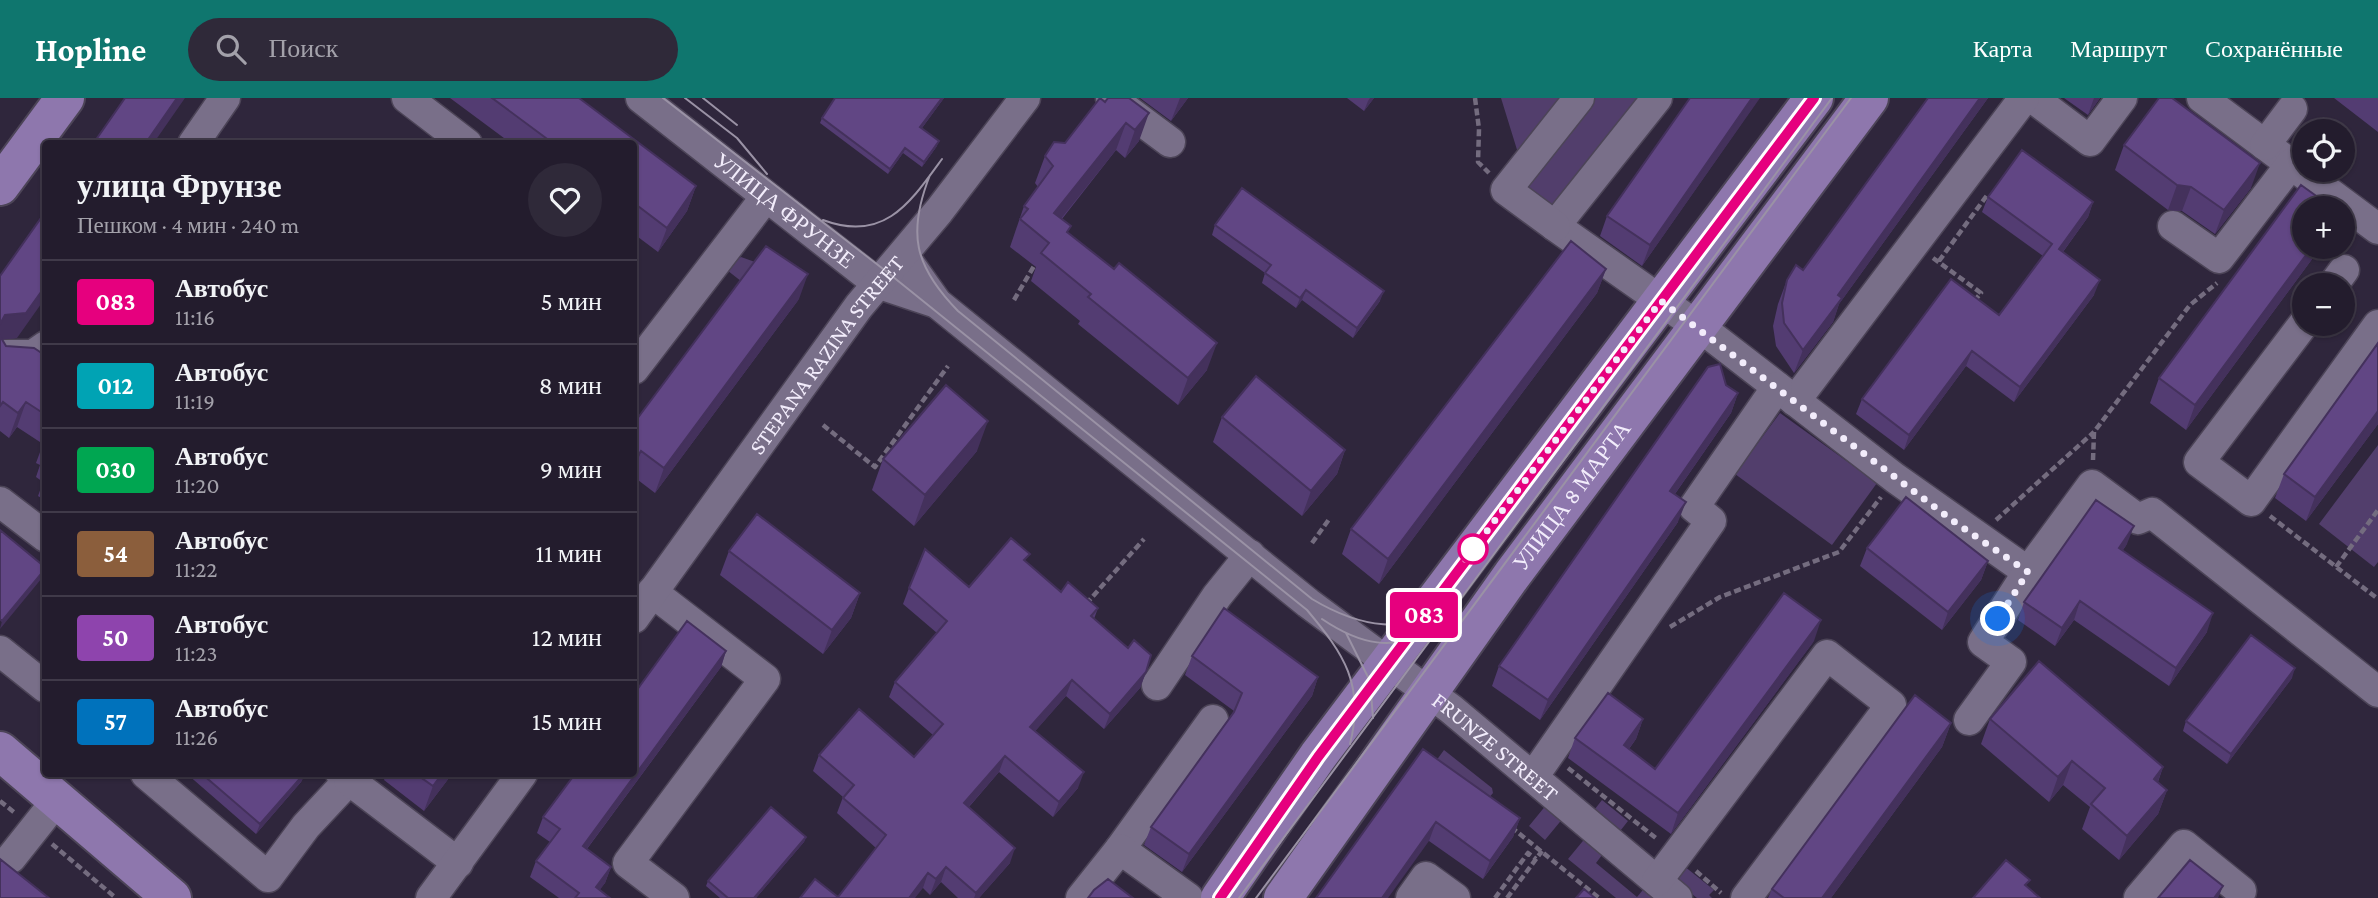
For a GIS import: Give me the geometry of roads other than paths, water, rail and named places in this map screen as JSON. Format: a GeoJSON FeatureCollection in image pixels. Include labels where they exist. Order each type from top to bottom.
{"type":"FeatureCollection","features":[{"type":"Feature","properties":{"kind":"main road"},"geometry":{"type":"LineString","coordinates":[[0,186],[65,98]]}},
{"type":"Feature","properties":{"kind":"main road","name":"УЛИЦА 8 МАРТА"},"geometry":{"type":"LineString","coordinates":[[1220,898],[1318,757],[1814,98]]}},
{"type":"Feature","properties":{"kind":"main road","name":"УЛИЦА 8 МАРТА"},"geometry":{"type":"LineString","coordinates":[[1283,898],[1428,692],[1869,98]]}},
{"type":"Feature","properties":{"kind":"main road"},"geometry":{"type":"LineString","coordinates":[[0,751],[45,814],[172,898]]}},
{"type":"Feature","properties":{"kind":"street"},"geometry":{"type":"LineString","coordinates":[[196,140],[225,98]]}},
{"type":"Feature","properties":{"kind":"street"},"geometry":{"type":"LineString","coordinates":[[407,98],[462,140]]}},
{"type":"Feature","properties":{"kind":"street","name":"УЛИЦА ФРУНЗЕ"},"geometry":{"type":"LineString","coordinates":[[641,98],[765,198],[877,283],[937,303]]}},
{"type":"Feature","properties":{"kind":"street","name":"STEPANA RAZINA STREET"},"geometry":{"type":"LineString","coordinates":[[637,614],[877,283],[903,255],[1025,98]]}},
{"type":"Feature","properties":{"kind":"street"},"geometry":{"type":"LineString","coordinates":[[1111,98],[1170,142]]}},
{"type":"Feature","properties":{"kind":"street"},"geometry":{"type":"LineString","coordinates":[[1579,98],[1506,190],[1698,327],[1976,538],[2028,572]]}},
{"type":"Feature","properties":{"kind":"street"},"geometry":{"type":"LineString","coordinates":[[1555,226],[1657,98]]}},
{"type":"Feature","properties":{"kind":"street"},"geometry":{"type":"LineString","coordinates":[[1534,778],[1711,521],[1694,507],[2024,98]]}},
{"type":"Feature","properties":{"kind":"street"},"geometry":{"type":"LineString","coordinates":[[2033,98],[2090,141],[2122,98]]}},
{"type":"Feature","properties":{"kind":"street"},"geometry":{"type":"LineString","coordinates":[[2202,98],[2378,229]]}},
{"type":"Feature","properties":{"kind":"street"},"geometry":{"type":"LineString","coordinates":[[2265,145],[2292,110]]}},
{"type":"Feature","properties":{"kind":"street"},"geometry":{"type":"LineString","coordinates":[[2173,226],[2219,258],[2291,164]]}},
{"type":"Feature","properties":{"kind":"street"},"geometry":{"type":"LineString","coordinates":[[637,365],[765,198]]}},
{"type":"Feature","properties":{"kind":"street","name":"УЛИЦА ФРУНЗЕ"},"geometry":{"type":"LineString","coordinates":[[903,255],[937,303],[1250,555]]}},
{"type":"Feature","properties":{"kind":"street"},"geometry":{"type":"LineString","coordinates":[[2294,336],[2199,462],[2251,501],[2378,325]]}},
{"type":"Feature","properties":{"kind":"street"},"geometry":{"type":"LineString","coordinates":[[5,355],[33,355],[42,349]]}},
{"type":"Feature","properties":{"kind":"street"},"geometry":{"type":"LineString","coordinates":[[1969,720],[2011,662],[1983,642],[2028,572],[2092,485],[2138,519],[2152,513],[2378,691]]}},
{"type":"Feature","properties":{"kind":"street"},"geometry":{"type":"LineString","coordinates":[[0,502],[42,534]]}},
{"type":"Feature","properties":{"kind":"street"},"geometry":{"type":"LineString","coordinates":[[1157,685],[1217,596],[1250,555]]}},
{"type":"Feature","properties":{"kind":"street","name":"FRUNZE STREET"},"geometry":{"type":"LineString","coordinates":[[1250,555],[1428,692],[1667,890]]}},
{"type":"Feature","properties":{"kind":"street"},"geometry":{"type":"LineString","coordinates":[[652,592],[765,679],[628,863],[674,898]]}},
{"type":"Feature","properties":{"kind":"street"},"geometry":{"type":"LineString","coordinates":[[0,651],[42,685]]}},
{"type":"Feature","properties":{"kind":"street"},"geometry":{"type":"LineString","coordinates":[[1667,890],[1677,855],[1827,656],[1891,705],[1746,898]]}},
{"type":"Feature","properties":{"kind":"street"},"geometry":{"type":"LineString","coordinates":[[1081,898],[1120,849],[1213,720]]}},
{"type":"Feature","properties":{"kind":"street"},"geometry":{"type":"LineString","coordinates":[[150,777],[268,877],[347,777]]}},
{"type":"Feature","properties":{"kind":"street"},"geometry":{"type":"LineString","coordinates":[[349,777],[458,863]]}},
{"type":"Feature","properties":{"kind":"street"},"geometry":{"type":"LineString","coordinates":[[431,898],[520,777]]}},
{"type":"Feature","properties":{"kind":"street"},"geometry":{"type":"LineString","coordinates":[[11,858],[45,814]]}},
{"type":"Feature","properties":{"kind":"street"},"geometry":{"type":"LineString","coordinates":[[2139,898],[2184,845],[2241,891]]}},
{"type":"Feature","properties":{"kind":"street"},"geometry":{"type":"LineString","coordinates":[[1120,849],[1188,898]]}},
{"type":"Feature","properties":{"kind":"street"},"geometry":{"type":"LineString","coordinates":[[1411,898],[1426,877],[1455,898]]}},
{"type":"Feature","properties":{"kind":"tram line"},"geometry":{"type":"LineString","coordinates":[[663,98],[887,272],[1307,610],[1331,641],[1348,671],[1355,704],[1350,744]]}},
{"type":"Feature","properties":{"kind":"tram line"},"geometry":{"type":"LineString","coordinates":[[685,98],[737,138],[767,174]]}},
{"type":"Feature","properties":{"kind":"tram line"},"geometry":{"type":"LineString","coordinates":[[703,98],[737,125]]}},
{"type":"Feature","properties":{"kind":"tram line"},"geometry":{"type":"LineString","coordinates":[[1239,898],[1832,98]]}},
{"type":"Feature","properties":{"kind":"tram line"},"geometry":{"type":"LineString","coordinates":[[1256,898],[1851,98]]}},
{"type":"Feature","properties":{"kind":"tram line"},"geometry":{"type":"LineString","coordinates":[[823,220],[844,226],[863,226],[893,215],[906,204],[942,159]]}},
{"type":"Feature","properties":{"kind":"tram line"},"geometry":{"type":"LineString","coordinates":[[930,175],[918,214],[917,232],[924,263],[943,295],[958,311],[1312,599],[1347,616],[1383,624],[1419,620],[1453,600]]}},
{"type":"Feature","properties":{"kind":"tram line"},"geometry":{"type":"LineString","coordinates":[[1322,619],[1350,635],[1377,642],[1405,641],[1436,632]]}},
{"type":"Feature","properties":{"kind":"tram line"},"geometry":{"type":"LineString","coordinates":[[1346,633],[1370,681],[1373,718]]}}]}
